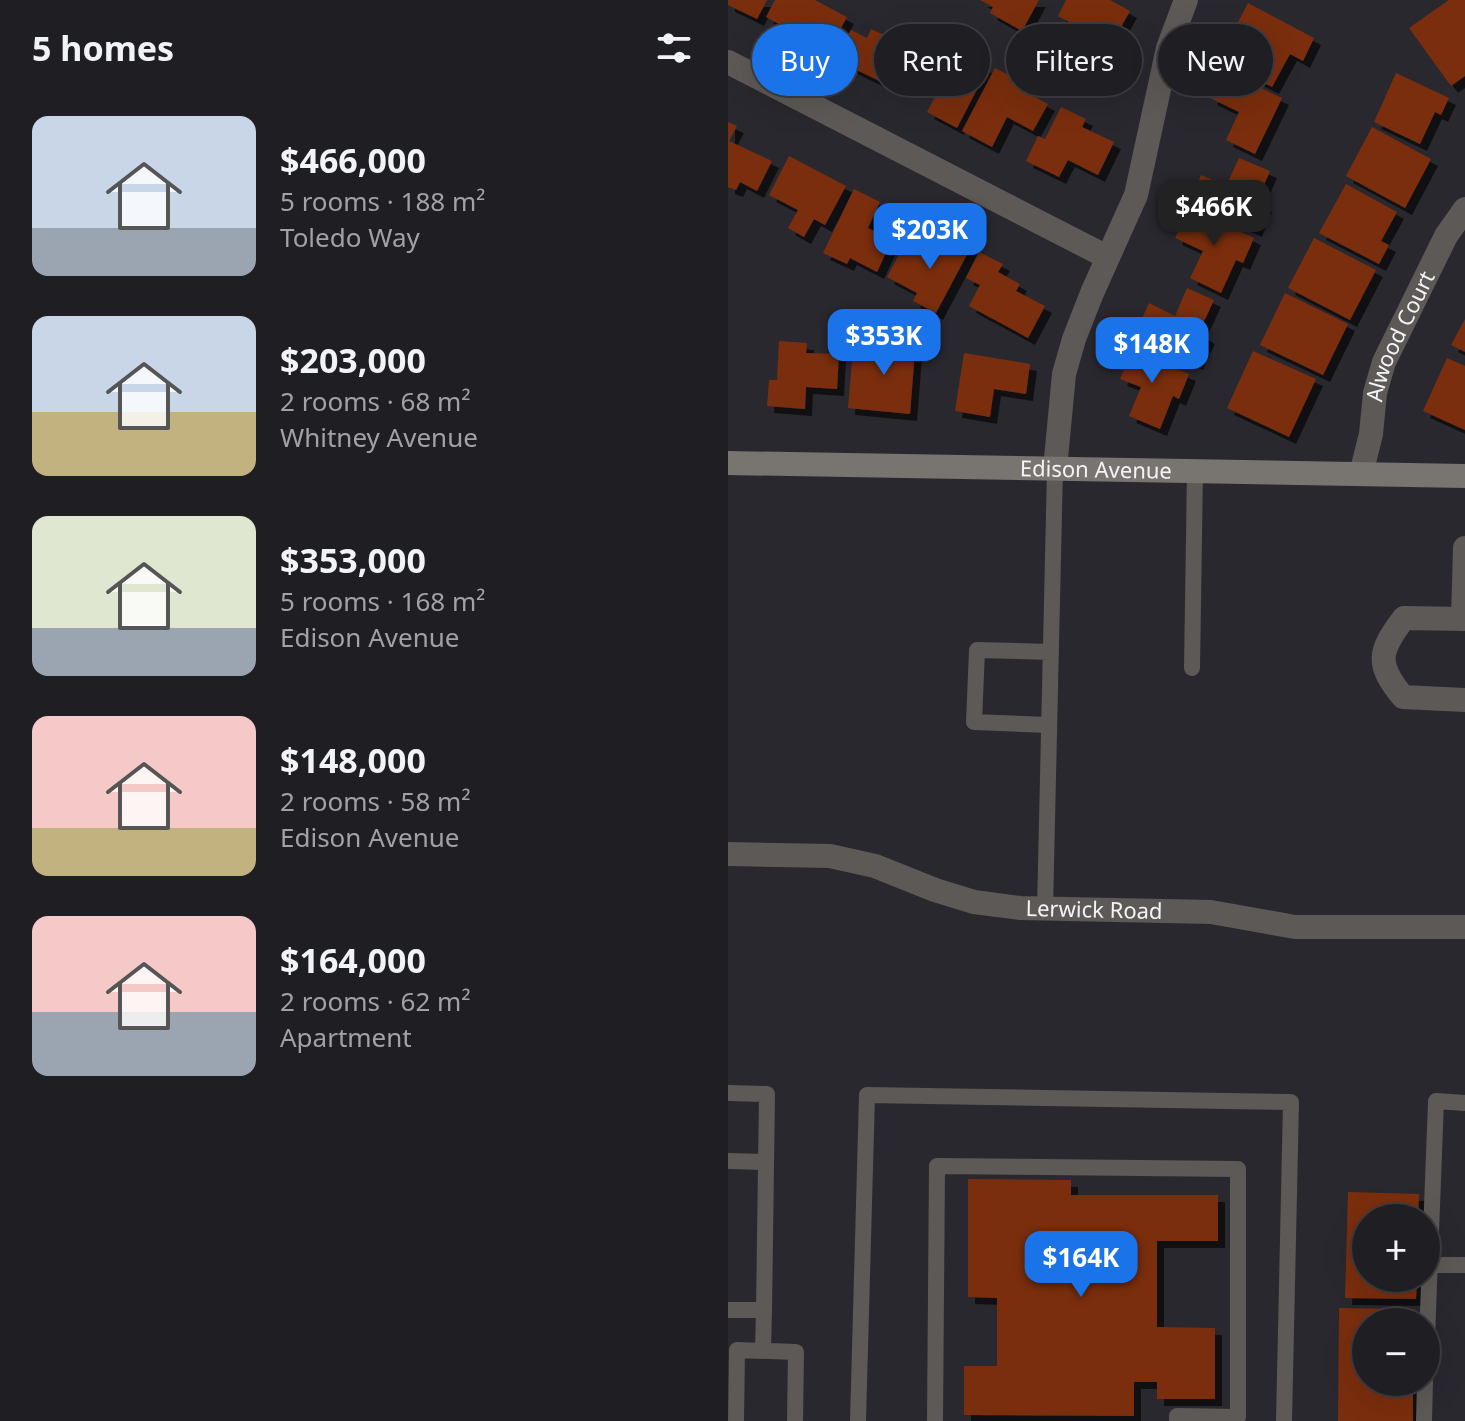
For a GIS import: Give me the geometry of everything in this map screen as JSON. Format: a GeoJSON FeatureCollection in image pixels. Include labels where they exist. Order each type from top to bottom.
{"type":"FeatureCollection","features":[{"type":"Feature","properties":{"kind":"street"},"geometry":{"type":"LineString","coordinates":[[1055,469],[1064,374],[1074,339],[1136,195],[1168,48],[1186,0]]}},
{"type":"Feature","properties":{"kind":"street"},"geometry":{"type":"LineString","coordinates":[[728,62],[1107,257]]}},
{"type":"Feature","properties":{"kind":"street","name":"Alwood Court"},"geometry":{"type":"LineString","coordinates":[[1361,474],[1371,434],[1375,393],[1384,362],[1446,236],[1465,209]]}},
{"type":"Feature","properties":{"kind":"street","name":"Edison Avenue"},"geometry":{"type":"LineString","coordinates":[[728,463],[1465,476]]}},
{"type":"Feature","properties":{"kind":"street"},"geometry":{"type":"LineString","coordinates":[[1465,548],[1464,619],[1404,618],[1385,643],[1385,675],[1403,697],[1465,700]]}},
{"type":"Feature","properties":{"kind":"street","name":"Lerwick Road"},"geometry":{"type":"LineString","coordinates":[[728,854],[830,856],[875,866],[974,902],[1020,908],[1211,912],[1295,927],[1465,927]]}},
{"type":"Feature","properties":{"kind":"lane"},"geometry":{"type":"LineString","coordinates":[[1045,909],[1055,469]]}},
{"type":"Feature","properties":{"kind":"lane"},"geometry":{"type":"LineString","coordinates":[[1192,668],[1195,471]]}},
{"type":"Feature","properties":{"kind":"lane"},"geometry":{"type":"LineString","coordinates":[[1049,725],[974,722],[977,650],[1051,652]]}},
{"type":"Feature","properties":{"kind":"lane"},"geometry":{"type":"LineString","coordinates":[[728,1093],[767,1094],[763,1350]]}},
{"type":"Feature","properties":{"kind":"lane"},"geometry":{"type":"LineString","coordinates":[[858,1421],[867,1095],[1291,1102],[1284,1421]]}},
{"type":"Feature","properties":{"kind":"lane"},"geometry":{"type":"LineString","coordinates":[[1432,1204],[1436,1101],[1465,1103]]}},
{"type":"Feature","properties":{"kind":"lane"},"geometry":{"type":"LineString","coordinates":[[728,1161],[766,1162]]}},
{"type":"Feature","properties":{"kind":"lane"},"geometry":{"type":"LineString","coordinates":[[935,1421],[937,1166],[1238,1169],[1238,1417],[1177,1416],[1177,1421]]}},
{"type":"Feature","properties":{"kind":"lane"},"geometry":{"type":"LineString","coordinates":[[1440,1265],[1465,1265]]}},
{"type":"Feature","properties":{"kind":"lane"},"geometry":{"type":"LineString","coordinates":[[728,1310],[764,1310]]}},
{"type":"Feature","properties":{"kind":"lane"},"geometry":{"type":"LineString","coordinates":[[736,1421],[737,1350],[796,1352],[795,1421]]}},
{"type":"Feature","properties":{"kind":"lane"},"geometry":{"type":"LineString","coordinates":[[1424,1421],[1425,1396]]}},
{"type":"Feature","properties":{"kind":"building"},"geometry":{"type":"Polygon","coordinates":[[[728,0],[767,0],[757,19],[728,5],[728,0]]]}},
{"type":"Feature","properties":{"kind":"building"},"geometry":{"type":"Polygon","coordinates":[[[775,0],[815,0],[847,17],[843,24],[779,24],[766,17],[775,0]]]}},
{"type":"Feature","properties":{"kind":"building"},"geometry":{"type":"Polygon","coordinates":[[[980,0],[1039,0],[1026,24],[1010,24],[990,13],[993,7],[980,0]]]}},
{"type":"Feature","properties":{"kind":"building"},"geometry":{"type":"Polygon","coordinates":[[[1066,0],[1110,0],[1130,11],[1123,24],[1073,24],[1058,16],[1066,0]]]}},
{"type":"Feature","properties":{"kind":"building"},"geometry":{"type":"Polygon","coordinates":[[[1449,0],[1465,0],[1465,76],[1451,86],[1409,28],[1449,0]]]}},
{"type":"Feature","properties":{"kind":"building"},"geometry":{"type":"Polygon","coordinates":[[[1248,3],[1314,38],[1303,61],[1290,54],[1273,85],[1273,24],[1237,24],[1248,3]]]}},
{"type":"Feature","properties":{"kind":"building"},"geometry":{"type":"Polygon","coordinates":[[[871,29],[874,30],[874,78],[858,71],[858,34],[867,38],[871,29]]]}},
{"type":"Feature","properties":{"kind":"building"},"geometry":{"type":"Polygon","coordinates":[[[995,68],[1006,74],[1006,96],[1033,96],[1048,104],[1033,131],[1007,117],[992,147],[962,131],[980,96],[990,96],[990,78],[995,68]]]}},
{"type":"Feature","properties":{"kind":"building"},"geometry":{"type":"Polygon","coordinates":[[[1396,73],[1449,98],[1441,115],[1435,112],[1420,144],[1374,122],[1396,73]]]}},
{"type":"Feature","properties":{"kind":"building"},"geometry":{"type":"Polygon","coordinates":[[[1273,94],[1282,98],[1255,154],[1226,140],[1239,112],[1210,98],[1273,94]]]}},
{"type":"Feature","properties":{"kind":"building"},"geometry":{"type":"Polygon","coordinates":[[[935,96],[974,96],[957,128],[927,112],[935,96]]]}},
{"type":"Feature","properties":{"kind":"building"},"geometry":{"type":"Polygon","coordinates":[[[1061,107],[1086,119],[1082,127],[1114,142],[1098,175],[1068,160],[1059,177],[1026,161],[1038,136],[1045,139],[1061,107]]]}},
{"type":"Feature","properties":{"kind":"building"},"geometry":{"type":"Polygon","coordinates":[[[728,122],[737,126],[729,141],[772,161],[757,191],[740,182],[736,190],[728,187],[728,122]]]}},
{"type":"Feature","properties":{"kind":"building"},"geometry":{"type":"Polygon","coordinates":[[[1372,127],[1431,159],[1405,208],[1346,176],[1372,127]]]}},
{"type":"Feature","properties":{"kind":"building"},"geometry":{"type":"Polygon","coordinates":[[[789,156],[846,186],[825,225],[814,219],[804,237],[788,228],[798,210],[769,195],[789,156]]]}},
{"type":"Feature","properties":{"kind":"building"},"geometry":{"type":"Polygon","coordinates":[[[1239,158],[1270,171],[1257,201],[1265,205],[1255,230],[1190,201],[1201,175],[1226,186],[1239,158]]]}},
{"type":"Feature","properties":{"kind":"building"},"geometry":{"type":"Polygon","coordinates":[[[1346,184],[1397,212],[1381,241],[1389,245],[1379,264],[1319,233],[1346,184]]]}},
{"type":"Feature","properties":{"kind":"building"},"geometry":{"type":"Polygon","coordinates":[[[854,189],[880,202],[868,228],[892,240],[877,272],[850,258],[847,264],[823,253],[854,189]]]}},
{"type":"Feature","properties":{"kind":"building"},"geometry":{"type":"Polygon","coordinates":[[[1189,208],[1254,238],[1243,263],[1236,260],[1221,293],[1190,278],[1203,251],[1175,238],[1189,208]]]}},
{"type":"Feature","properties":{"kind":"building"},"geometry":{"type":"Polygon","coordinates":[[[943,233],[971,247],[936,313],[913,301],[917,293],[887,277],[903,247],[929,260],[943,233]]]}},
{"type":"Feature","properties":{"kind":"building"},"geometry":{"type":"Polygon","coordinates":[[[1314,238],[1376,270],[1350,320],[1288,288],[1314,238]]]}},
{"type":"Feature","properties":{"kind":"building"},"geometry":{"type":"Polygon","coordinates":[[[979,252],[1003,264],[998,272],[1020,284],[1016,291],[1045,306],[1028,338],[969,306],[980,285],[966,278],[979,252]]]}},
{"type":"Feature","properties":{"kind":"building"},"geometry":{"type":"Polygon","coordinates":[[[1187,288],[1214,300],[1199,332],[1208,337],[1196,363],[1135,334],[1149,303],[1175,316],[1187,288]]]}},
{"type":"Feature","properties":{"kind":"building"},"geometry":{"type":"Polygon","coordinates":[[[1285,293],[1348,324],[1323,375],[1260,345],[1285,293]]]}},
{"type":"Feature","properties":{"kind":"building"},"geometry":{"type":"Polygon","coordinates":[[[1465,319],[1465,352],[1451,345],[1465,319]]]}},
{"type":"Feature","properties":{"kind":"building"},"geometry":{"type":"Polygon","coordinates":[[[882,335],[916,338],[910,414],[848,408],[853,349],[881,351],[882,335]]]}},
{"type":"Feature","properties":{"kind":"building"},"geometry":{"type":"Polygon","coordinates":[[[779,341],[807,343],[806,353],[839,354],[837,389],[806,387],[805,409],[767,406],[769,380],[777,380],[779,341]]]}},
{"type":"Feature","properties":{"kind":"building"},"geometry":{"type":"Polygon","coordinates":[[[1134,344],[1159,353],[1156,361],[1189,374],[1179,399],[1173,396],[1160,429],[1129,416],[1141,387],[1120,379],[1134,344]]]}},
{"type":"Feature","properties":{"kind":"building"},"geometry":{"type":"Polygon","coordinates":[[[1253,351],[1316,379],[1289,437],[1227,408],[1253,351]]]}},
{"type":"Feature","properties":{"kind":"building"},"geometry":{"type":"Polygon","coordinates":[[[964,353],[1030,364],[1026,394],[994,389],[990,417],[955,411],[964,353]]]}},
{"type":"Feature","properties":{"kind":"building"},"geometry":{"type":"Polygon","coordinates":[[[1447,358],[1465,366],[1465,430],[1423,411],[1447,358]]]}},
{"type":"Feature","properties":{"kind":"building"},"geometry":{"type":"Polygon","coordinates":[[[968,1179],[1071,1180],[1071,1195],[1218,1195],[1218,1241],[1157,1241],[1157,1327],[1215,1328],[1215,1399],[1157,1399],[1157,1382],[1134,1382],[1134,1416],[964,1415],[964,1366],[997,1366],[997,1298],[968,1297],[968,1179]]]}},
{"type":"Feature","properties":{"kind":"building"},"geometry":{"type":"Polygon","coordinates":[[[1348,1192],[1419,1194],[1419,1204],[1352,1204],[1352,1292],[1416,1292],[1416,1299],[1345,1298],[1348,1192]]]}},
{"type":"Feature","properties":{"kind":"building"},"geometry":{"type":"Polygon","coordinates":[[[1339,1308],[1352,1308],[1352,1396],[1413,1396],[1413,1421],[1338,1421],[1339,1308]]]}}]}
